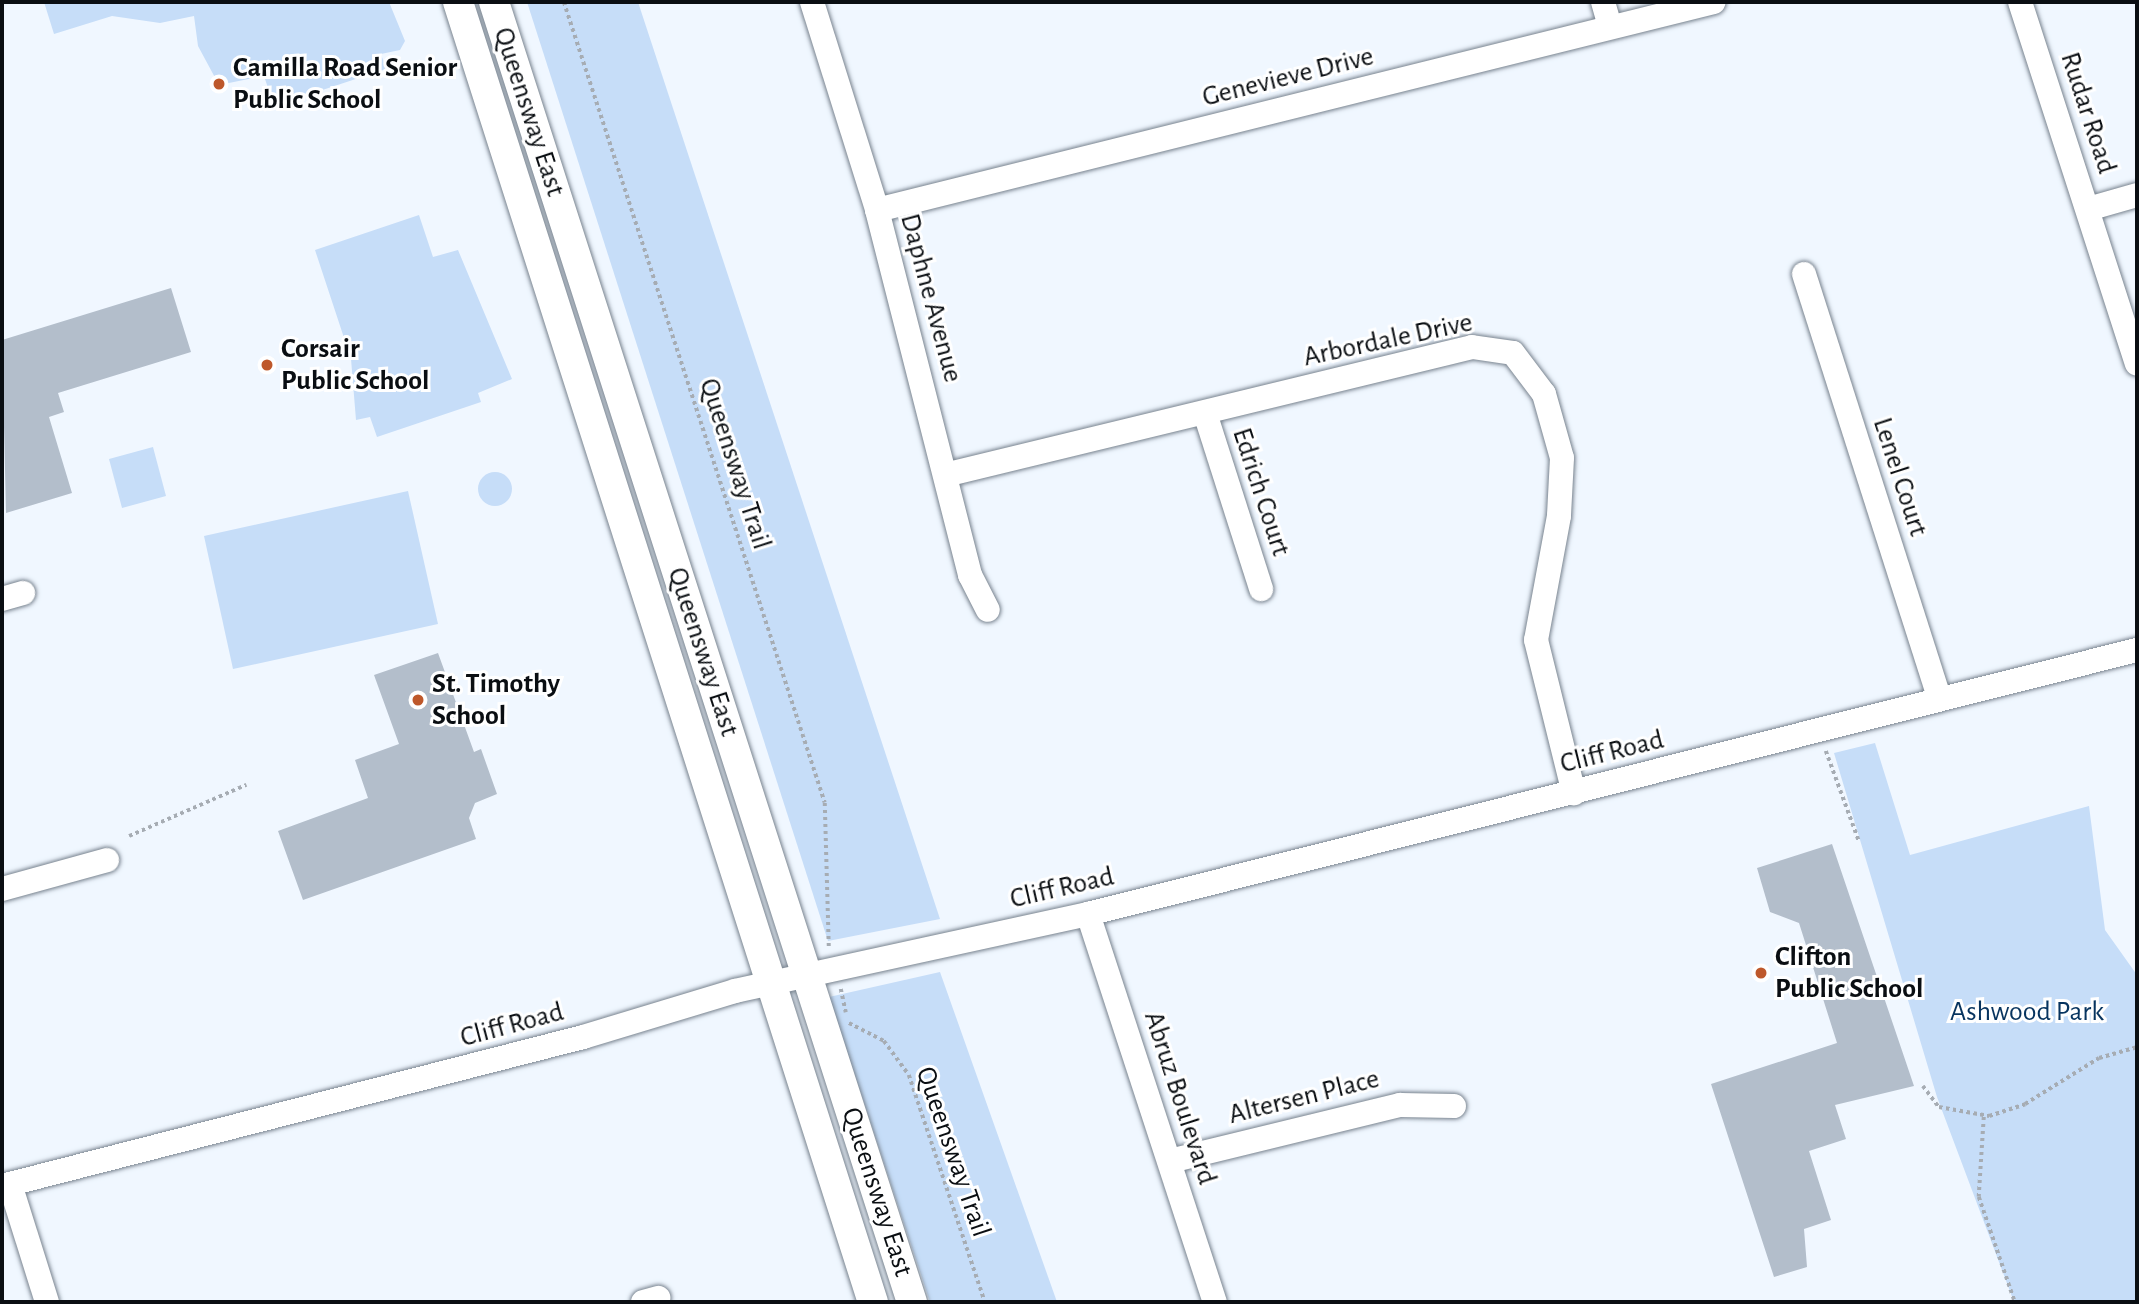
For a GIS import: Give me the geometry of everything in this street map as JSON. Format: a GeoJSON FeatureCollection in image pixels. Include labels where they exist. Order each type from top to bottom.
{"type":"FeatureCollection","features":[{"type":"Feature","properties":{"kind":"main road","name":"Queensway East"},"geometry":{"type":"LineString","coordinates":[[458,2],[873,1302]]}},
{"type":"Feature","properties":{"kind":"main road","name":"Queensway East"},"geometry":{"type":"LineString","coordinates":[[494,2],[912,1302]]}},
{"type":"Feature","properties":{"kind":"street","name":"Daphne Avenue"},"geometry":{"type":"LineString","coordinates":[[812,2],[877,211],[949,474],[970,575],[988,610]]}},
{"type":"Feature","properties":{"kind":"street"},"geometry":{"type":"LineString","coordinates":[[1603,2],[1610,27]]}},
{"type":"Feature","properties":{"kind":"street","name":"Genevieve Drive"},"geometry":{"type":"LineString","coordinates":[[877,211],[1714,2]]}},
{"type":"Feature","properties":{"kind":"street","name":"Rudar Road"},"geometry":{"type":"LineString","coordinates":[[2020,2],[2137,364]]}},
{"type":"Feature","properties":{"kind":"street"},"geometry":{"type":"LineString","coordinates":[[2088,209],[2137,195]]}},
{"type":"Feature","properties":{"kind":"street","name":"Lenel Court"},"geometry":{"type":"LineString","coordinates":[[1804,274],[1940,699]]}},
{"type":"Feature","properties":{"kind":"street","name":"Arbordale Drive"},"geometry":{"type":"LineString","coordinates":[[949,474],[1472,347],[1513,353],[1529,367],[1562,458],[1559,516],[1536,640],[1574,793]]}},
{"type":"Feature","properties":{"kind":"street","name":"Edrich Court"},"geometry":{"type":"LineString","coordinates":[[1205,413],[1261,589]]}},
{"type":"Feature","properties":{"kind":"street","name":"Cliff Road"},"geometry":{"type":"LineString","coordinates":[[6,1185],[771,982],[1088,914],[2137,650]]}},
{"type":"Feature","properties":{"kind":"street"},"geometry":{"type":"LineString","coordinates":[[2,889],[107,860]]}},
{"type":"Feature","properties":{"kind":"street","name":"Abruz Boulevard"},"geometry":{"type":"LineString","coordinates":[[1088,914],[1216,1302]]}},
{"type":"Feature","properties":{"kind":"street","name":"Altersen Place"},"geometry":{"type":"LineString","coordinates":[[1170,1161],[1400,1105],[1454,1106]]}},
{"type":"Feature","properties":{"kind":"street"},"geometry":{"type":"LineString","coordinates":[[6,1185],[47,1302]]}},
{"type":"Feature","properties":{"kind":"path","name":"Queensway Trail"},"geometry":{"type":"LineString","coordinates":[[564,2],[825,803],[828,945]]}},
{"type":"Feature","properties":{"kind":"path"},"geometry":{"type":"LineString","coordinates":[[1819,730],[1858,841]]}},
{"type":"Feature","properties":{"kind":"path"},"geometry":{"type":"LineString","coordinates":[[129,836],[246,785]]}},
{"type":"Feature","properties":{"kind":"path","name":"Queensway Trail"},"geometry":{"type":"LineString","coordinates":[[844,998],[849,1023],[893,1049],[917,1092],[985,1302]]}},
{"type":"Feature","properties":{"kind":"path"},"geometry":{"type":"LineString","coordinates":[[1923,1086],[1939,1108],[1984,1116],[2011,1110],[2099,1058],[2137,1047]]}},
{"type":"Feature","properties":{"kind":"path"},"geometry":{"type":"LineString","coordinates":[[1984,1116],[1979,1197],[2015,1302]]}},
{"type":"Feature","properties":{"kind":"green space"},"geometry":{"type":"Polygon","coordinates":[[[44,2],[389,2],[405,41],[400,50],[381,54],[386,69],[274,106],[264,76],[219,85],[198,46],[194,16],[160,23],[112,16],[54,34],[44,2]]]}},
{"type":"Feature","properties":{"kind":"green space"},"geometry":{"type":"Polygon","coordinates":[[[527,2],[638,2],[940,919],[828,941],[527,2]]]}},
{"type":"Feature","properties":{"kind":"green space"},"geometry":{"type":"Polygon","coordinates":[[[419,215],[433,257],[458,250],[512,379],[478,393],[481,402],[377,437],[370,417],[356,420],[351,359],[315,250],[419,215]]]}},
{"type":"Feature","properties":{"kind":"green space"},"geometry":{"type":"Polygon","coordinates":[[[153,447],[166,496],[122,508],[109,459],[153,447]]]}},
{"type":"Feature","properties":{"kind":"green space"},"geometry":{"type":"Polygon","coordinates":[[[495,472],[507,477],[512,489],[507,501],[495,506],[483,501],[478,489],[483,477],[495,472]]]}},
{"type":"Feature","properties":{"kind":"green space"},"geometry":{"type":"Polygon","coordinates":[[[408,491],[438,624],[233,669],[204,536],[408,491]]]}},
{"type":"Feature","properties":{"kind":"green space","name":"Ashwood Park"},"geometry":{"type":"Polygon","coordinates":[[[1875,743],[1910,855],[2089,806],[2105,930],[2137,975],[2137,1302],[2014,1302],[1937,1097],[1834,753],[1875,743]]]}},
{"type":"Feature","properties":{"kind":"green space"},"geometry":{"type":"Polygon","coordinates":[[[940,972],[1057,1302],[930,1302],[829,997],[940,972]]]}},
{"type":"Feature","properties":{"kind":"building"},"geometry":{"type":"Polygon","coordinates":[[[171,288],[191,352],[58,393],[64,412],[49,417],[72,493],[6,513],[2,340],[171,288]]]}},
{"type":"Feature","properties":{"kind":"building"},"geometry":{"type":"Polygon","coordinates":[[[438,653],[474,752],[481,749],[497,794],[475,803],[469,818],[476,839],[303,900],[278,831],[368,798],[355,760],[399,744],[374,675],[438,653]]]}},
{"type":"Feature","properties":{"kind":"building"},"geometry":{"type":"Polygon","coordinates":[[[1832,844],[1914,1086],[1835,1105],[1846,1139],[1809,1151],[1831,1220],[1804,1229],[1807,1267],[1774,1277],[1711,1084],[1837,1043],[1799,923],[1770,912],[1757,868],[1832,844]]]}},
{"type":"Feature","properties":{"kind":"place","name":"Camilla Road Senior Public School"},"geometry":{"type":"Point","coordinates":[219,84]}},
{"type":"Feature","properties":{"kind":"place","name":"Corsair Public School"},"geometry":{"type":"Point","coordinates":[267,365]}},
{"type":"Feature","properties":{"kind":"place","name":"St. Timothy School"},"geometry":{"type":"Point","coordinates":[418,700]}},
{"type":"Feature","properties":{"kind":"place","name":"Clifton Public School"},"geometry":{"type":"Point","coordinates":[1761,973]}}]}
